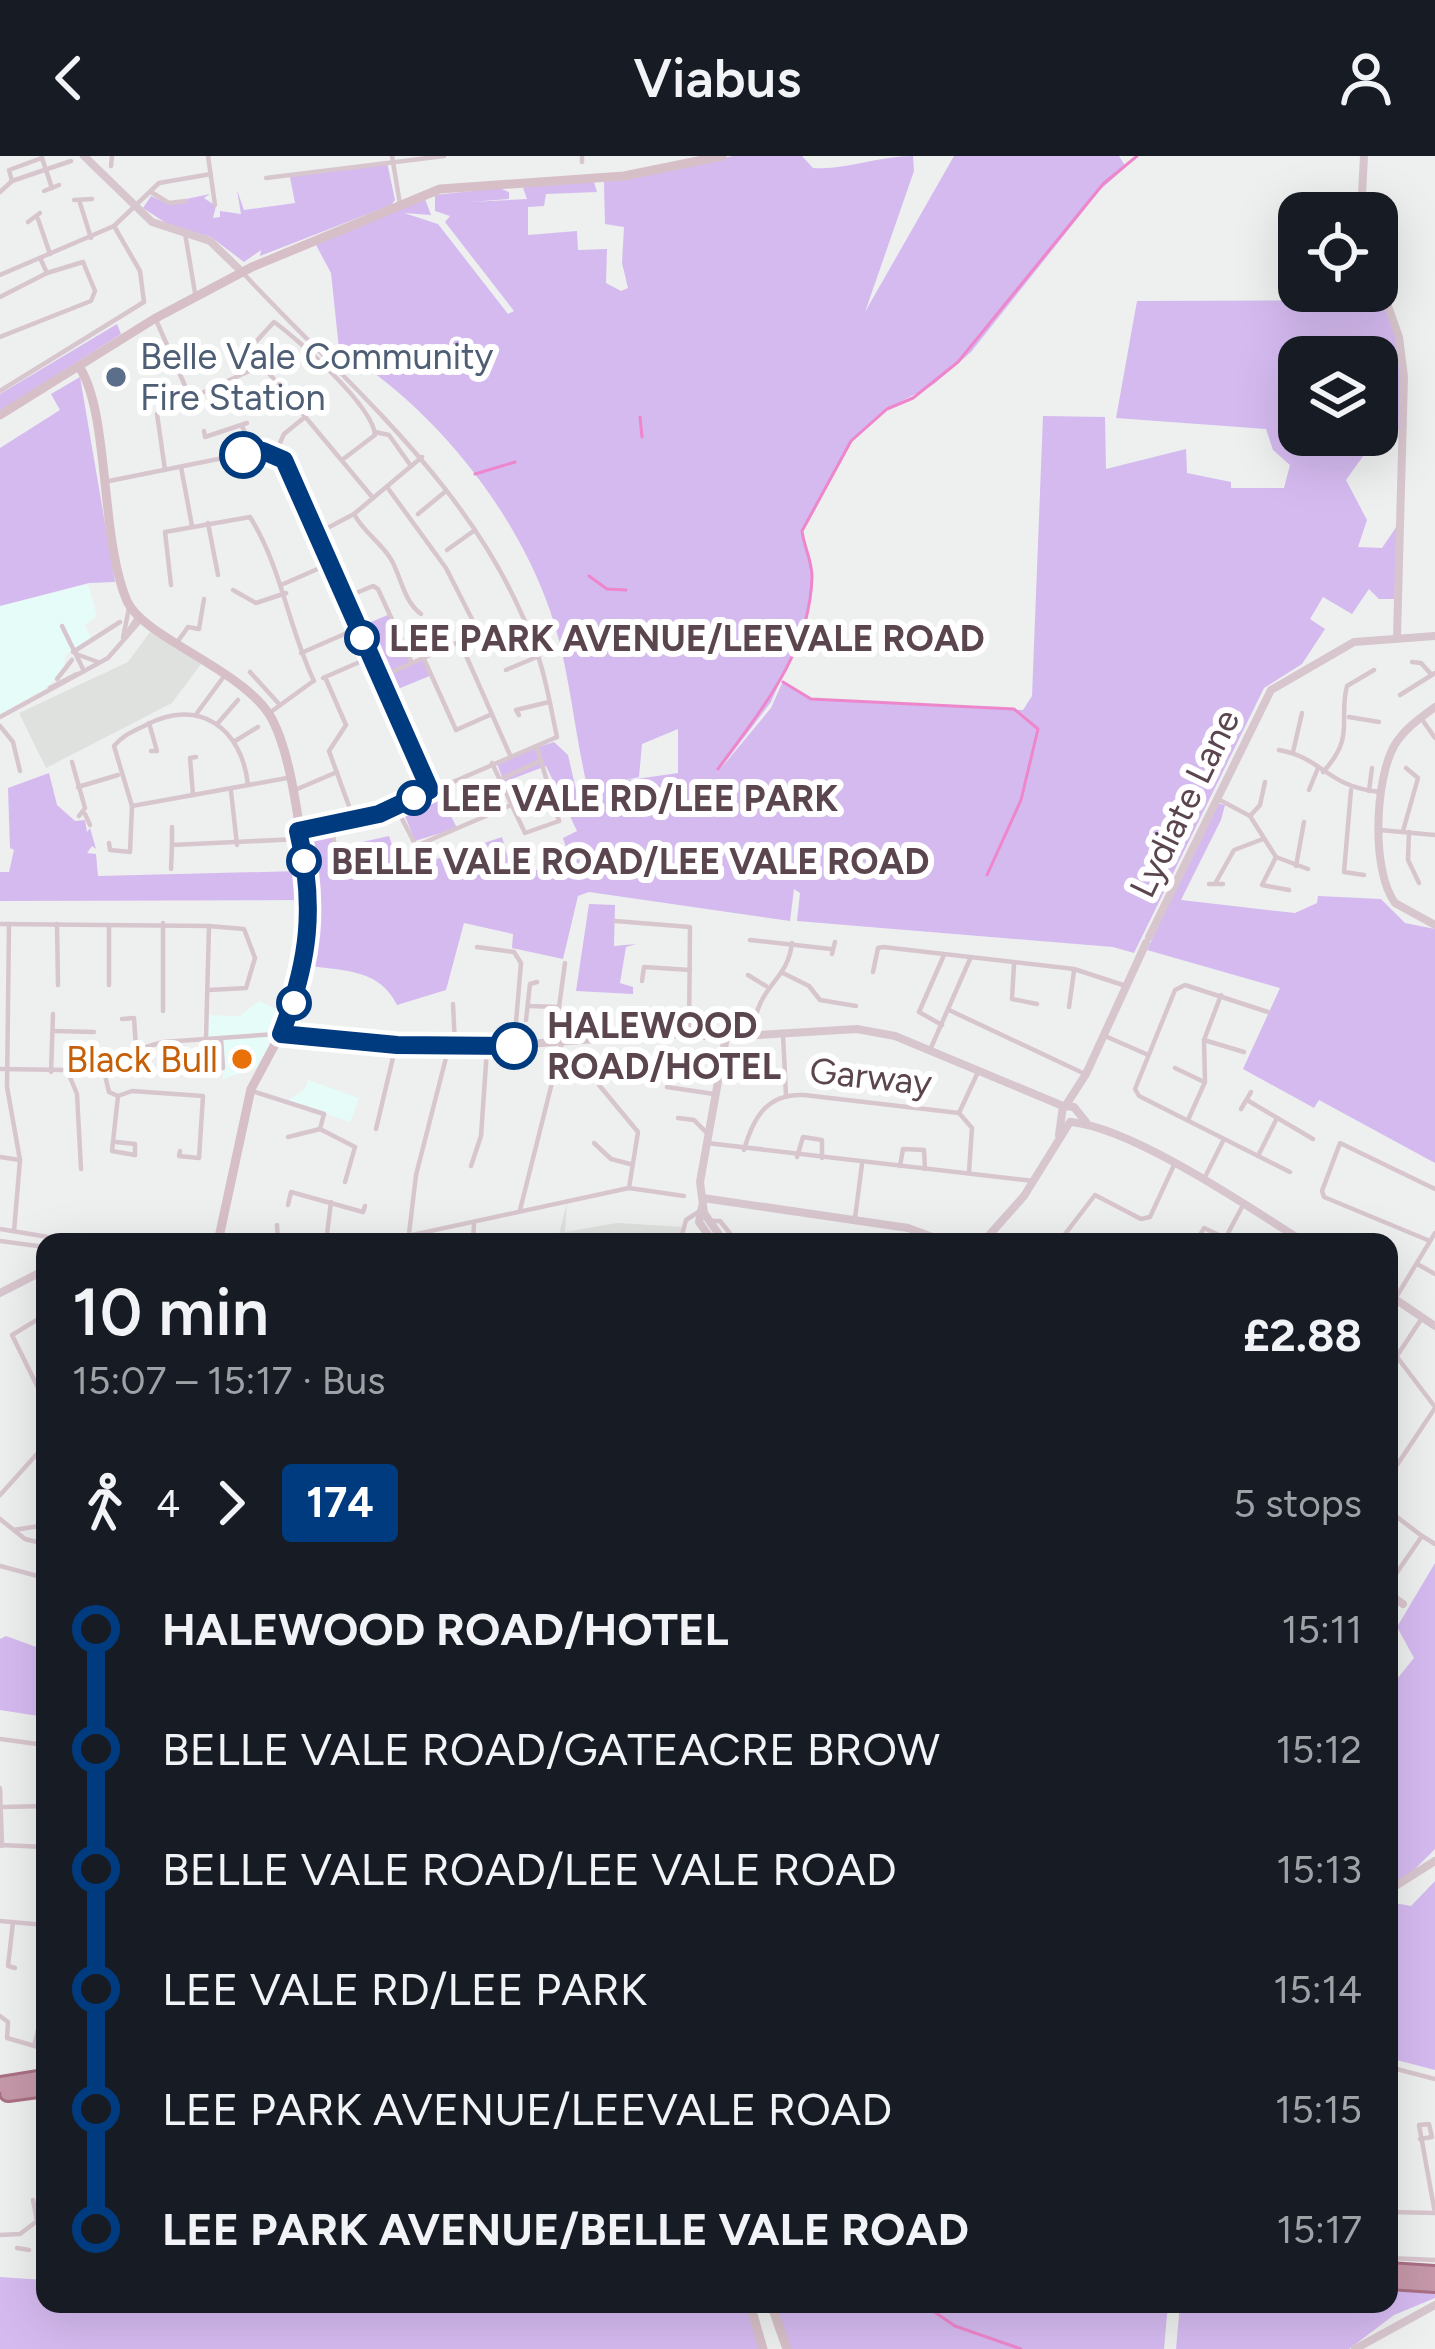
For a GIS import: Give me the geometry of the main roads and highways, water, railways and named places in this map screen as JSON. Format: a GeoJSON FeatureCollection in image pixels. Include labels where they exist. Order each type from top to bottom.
{"type":"FeatureCollection","features":[{"type":"Feature","properties":{"kind":"highway"},"geometry":{"type":"LineString","coordinates":[[0,2089],[36,2080]]}},
{"type":"Feature","properties":{"kind":"highway"},"geometry":{"type":"LineString","coordinates":[[0,2089],[36,2088]]}},
{"type":"Feature","properties":{"kind":"highway"},"geometry":{"type":"LineString","coordinates":[[1398,2272],[1435,2274]]}},
{"type":"Feature","properties":{"kind":"highway"},"geometry":{"type":"LineString","coordinates":[[1398,2282],[1435,2284]]}},
{"type":"Feature","properties":{"kind":"main road"},"geometry":{"type":"LineString","coordinates":[[0,416],[155,318],[242,272],[400,204],[452,186],[624,176],[722,156]]}},
{"type":"Feature","properties":{"kind":"main road"},"geometry":{"type":"LineString","coordinates":[[80,368],[93,409],[102,482],[128,602],[140,617],[227,673],[268,714],[287,778],[308,887],[307,962],[281,1034],[250,1090],[220,1233]]}},
{"type":"Feature","properties":{"kind":"main road"},"geometry":{"type":"LineString","coordinates":[[753,2313],[763,2349]]}},
{"type":"Feature","properties":{"kind":"main road"},"geometry":{"type":"LineString","coordinates":[[774,2313],[787,2349]]}},
{"type":"Feature","properties":{"kind":"waterway"},"geometry":{"type":"LineString","coordinates":[[718,769],[766,703],[792,656],[809,605],[812,577],[802,531],[851,441],[887,409],[913,398],[958,362],[1103,184],[1137,156]]}},
{"type":"Feature","properties":{"kind":"waterway"},"geometry":{"type":"LineString","coordinates":[[640,417],[642,437]]}},
{"type":"Feature","properties":{"kind":"waterway"},"geometry":{"type":"LineString","coordinates":[[475,474],[515,462]]}},
{"type":"Feature","properties":{"kind":"waterway"},"geometry":{"type":"LineString","coordinates":[[589,576],[607,589],[626,590]]}},
{"type":"Feature","properties":{"kind":"waterway"},"geometry":{"type":"LineString","coordinates":[[783,682],[811,699],[1014,709],[1038,729],[1021,800],[987,875]]}},
{"type":"Feature","properties":{"kind":"waterway"},"geometry":{"type":"LineString","coordinates":[[936,2313],[955,2326],[1021,2349]]}},
{"type":"Feature","properties":{"kind":"place","name":"Belle Vale Community Fire Station"},"geometry":{"type":"Point","coordinates":[116,377]}},
{"type":"Feature","properties":{"kind":"place","name":"LEE PARK AVENUE/LEEVALE ROAD"},"geometry":{"type":"Point","coordinates":[362,638]}},
{"type":"Feature","properties":{"kind":"place","name":"LEE VALE RD/LEE PARK"},"geometry":{"type":"Point","coordinates":[414,798]}},
{"type":"Feature","properties":{"kind":"place","name":"BELLE VALE ROAD/LEE VALE ROAD"},"geometry":{"type":"Point","coordinates":[304,861]}},
{"type":"Feature","properties":{"kind":"place","name":"HALEWOOD ROAD/HOTEL"},"geometry":{"type":"Point","coordinates":[514,1046]}},
{"type":"Feature","properties":{"kind":"place","name":"Black Bull"},"geometry":{"type":"Point","coordinates":[242,1059]}}]}
